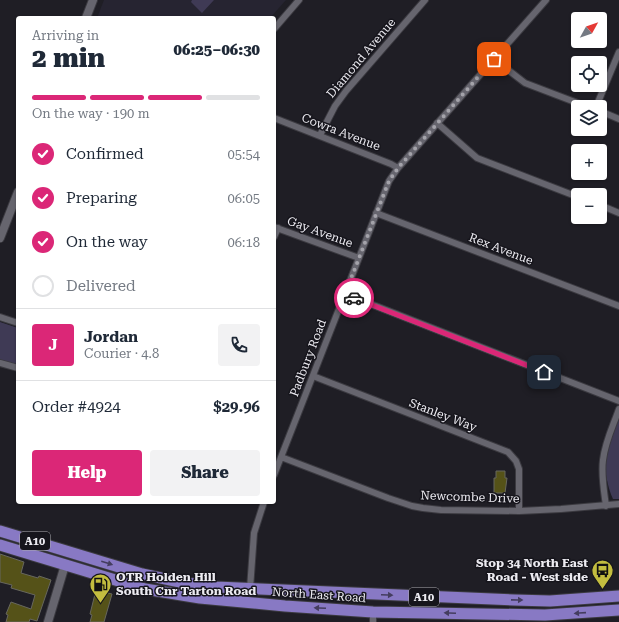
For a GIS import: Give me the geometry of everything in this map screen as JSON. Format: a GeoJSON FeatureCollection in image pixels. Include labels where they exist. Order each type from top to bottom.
{"type":"FeatureCollection","features":[{"type":"Feature","properties":{"kind":"highway","name":"North East Road"},"geometry":{"type":"LineString","coordinates":[[0,530],[142,574],[180,582],[216,587],[550,601],[619,596]]}},
{"type":"Feature","properties":{"kind":"highway","name":"North East Road"},"geometry":{"type":"LineString","coordinates":[[0,544],[145,589],[169,594],[373,617],[546,615],[619,610]]}},
{"type":"Feature","properties":{"kind":"highway"},"geometry":{"type":"LineString","coordinates":[[65,565],[69,552]]}},
{"type":"Feature","properties":{"kind":"highway"},"geometry":{"type":"LineString","coordinates":[[235,602],[250,589],[258,597],[285,606]]}},
{"type":"Feature","properties":{"kind":"highway"},"geometry":{"type":"LineString","coordinates":[[597,598],[613,601],[619,605]]}},
{"type":"Feature","properties":{"kind":"street"},"geometry":{"type":"LineString","coordinates":[[87,16],[93,0]]}},
{"type":"Feature","properties":{"kind":"street"},"geometry":{"type":"LineString","coordinates":[[276,27],[299,0]]}},
{"type":"Feature","properties":{"kind":"street","name":"Diamond Avenue"},"geometry":{"type":"LineString","coordinates":[[320,135],[335,106],[346,91],[425,0]]}},
{"type":"Feature","properties":{"kind":"street","name":"Padbury Road"},"geometry":{"type":"LineString","coordinates":[[276,471],[389,181],[398,168],[437,123],[546,0]]}},
{"type":"Feature","properties":{"kind":"street"},"geometry":{"type":"LineString","coordinates":[[599,100],[619,52]]}},
{"type":"Feature","properties":{"kind":"street"},"geometry":{"type":"LineString","coordinates":[[494,59],[525,83],[571,101]]}},
{"type":"Feature","properties":{"kind":"street"},"geometry":{"type":"LineString","coordinates":[[607,114],[619,119]]}},
{"type":"Feature","properties":{"kind":"street","name":"Cowra Avenue"},"geometry":{"type":"LineString","coordinates":[[276,119],[320,135],[398,168]]}},
{"type":"Feature","properties":{"kind":"street"},"geometry":{"type":"LineString","coordinates":[[437,123],[477,158],[571,194]]}},
{"type":"Feature","properties":{"kind":"street"},"geometry":{"type":"LineString","coordinates":[[0,238],[16,197]]}},
{"type":"Feature","properties":{"kind":"street"},"geometry":{"type":"LineString","coordinates":[[607,208],[619,213]]}},
{"type":"Feature","properties":{"kind":"street","name":"Rex Avenue"},"geometry":{"type":"LineString","coordinates":[[376,213],[619,306]]}},
{"type":"Feature","properties":{"kind":"street","name":"Gay Avenue"},"geometry":{"type":"LineString","coordinates":[[276,228],[359,258]]}},
{"type":"Feature","properties":{"kind":"street"},"geometry":{"type":"LineString","coordinates":[[345,294],[619,401]]}},
{"type":"Feature","properties":{"kind":"street"},"geometry":{"type":"LineString","coordinates":[[0,317],[16,322]]}},
{"type":"Feature","properties":{"kind":"street"},"geometry":{"type":"LineString","coordinates":[[0,363],[16,367]]}},
{"type":"Feature","properties":{"kind":"street","name":"Stanley Way"},"geometry":{"type":"LineString","coordinates":[[313,376],[508,452],[516,461],[518,469],[519,511]]}},
{"type":"Feature","properties":{"kind":"street"},"geometry":{"type":"LineString","coordinates":[[606,506],[602,468],[603,460],[605,449],[619,409]]}},
{"type":"Feature","properties":{"kind":"street","name":"Newcombe Drive"},"geometry":{"type":"LineString","coordinates":[[281,457],[412,506],[441,510],[519,511],[619,504]]}},
{"type":"Feature","properties":{"kind":"street"},"geometry":{"type":"LineString","coordinates":[[250,589],[254,533],[263,504]]}},
{"type":"Feature","properties":{"kind":"street"},"geometry":{"type":"LineString","coordinates":[[48,622],[65,565]]}},
{"type":"Feature","properties":{"kind":"shaded area"},"geometry":{"type":"Polygon","coordinates":[[[104,0],[286,0],[272,16],[98,16],[104,0]]]}},
{"type":"Feature","properties":{"kind":"shaded area"},"geometry":{"type":"Polygon","coordinates":[[[192,0],[214,0],[202,13],[191,2],[192,0]]]}},
{"type":"Feature","properties":{"kind":"shaded area"},"geometry":{"type":"Polygon","coordinates":[[[0,322],[16,327],[16,364],[0,360],[0,322]]]}},
{"type":"Feature","properties":{"kind":"shaded area"},"geometry":{"type":"Polygon","coordinates":[[[619,410],[619,499],[613,499],[606,475],[605,449],[619,410]]]}},
{"type":"Feature","properties":{"kind":"building"},"geometry":{"type":"Polygon","coordinates":[[[496,471],[505,471],[505,478],[507,478],[505,493],[494,493],[494,478],[496,478],[496,471]]]}},
{"type":"Feature","properties":{"kind":"building"},"geometry":{"type":"Polygon","coordinates":[[[0,554],[24,562],[21,573],[51,580],[37,621],[30,619],[29,622],[6,622],[8,615],[6,614],[11,602],[31,609],[35,595],[11,588],[12,585],[0,582],[0,554]]]}},
{"type":"Feature","properties":{"kind":"building","name":"OTR Holden Hill South Cnr Tarton Road"},"geometry":{"type":"Polygon","coordinates":[[[96,590],[112,594],[104,622],[90,622],[92,615],[90,614],[96,590]]]}},
{"type":"Feature","properties":{"kind":"way so far"},"geometry":{"type":"LineString","coordinates":[[354,298],[345,294],[389,181],[398,168],[494,59]]}},
{"type":"Feature","properties":{"kind":"place","name":"Stop 34 North East Road - West side"},"geometry":{"type":"Point","coordinates":[603,590]}},
{"type":"Feature","properties":{"kind":"place","name":"OTR Holden Hill South Cnr Tarton Road"},"geometry":{"type":"Point","coordinates":[101,604]}},
{"type":"Feature","properties":{"kind":"route"},"geometry":{"type":"LineString","coordinates":[[354,298],[544,372]]}}]}
